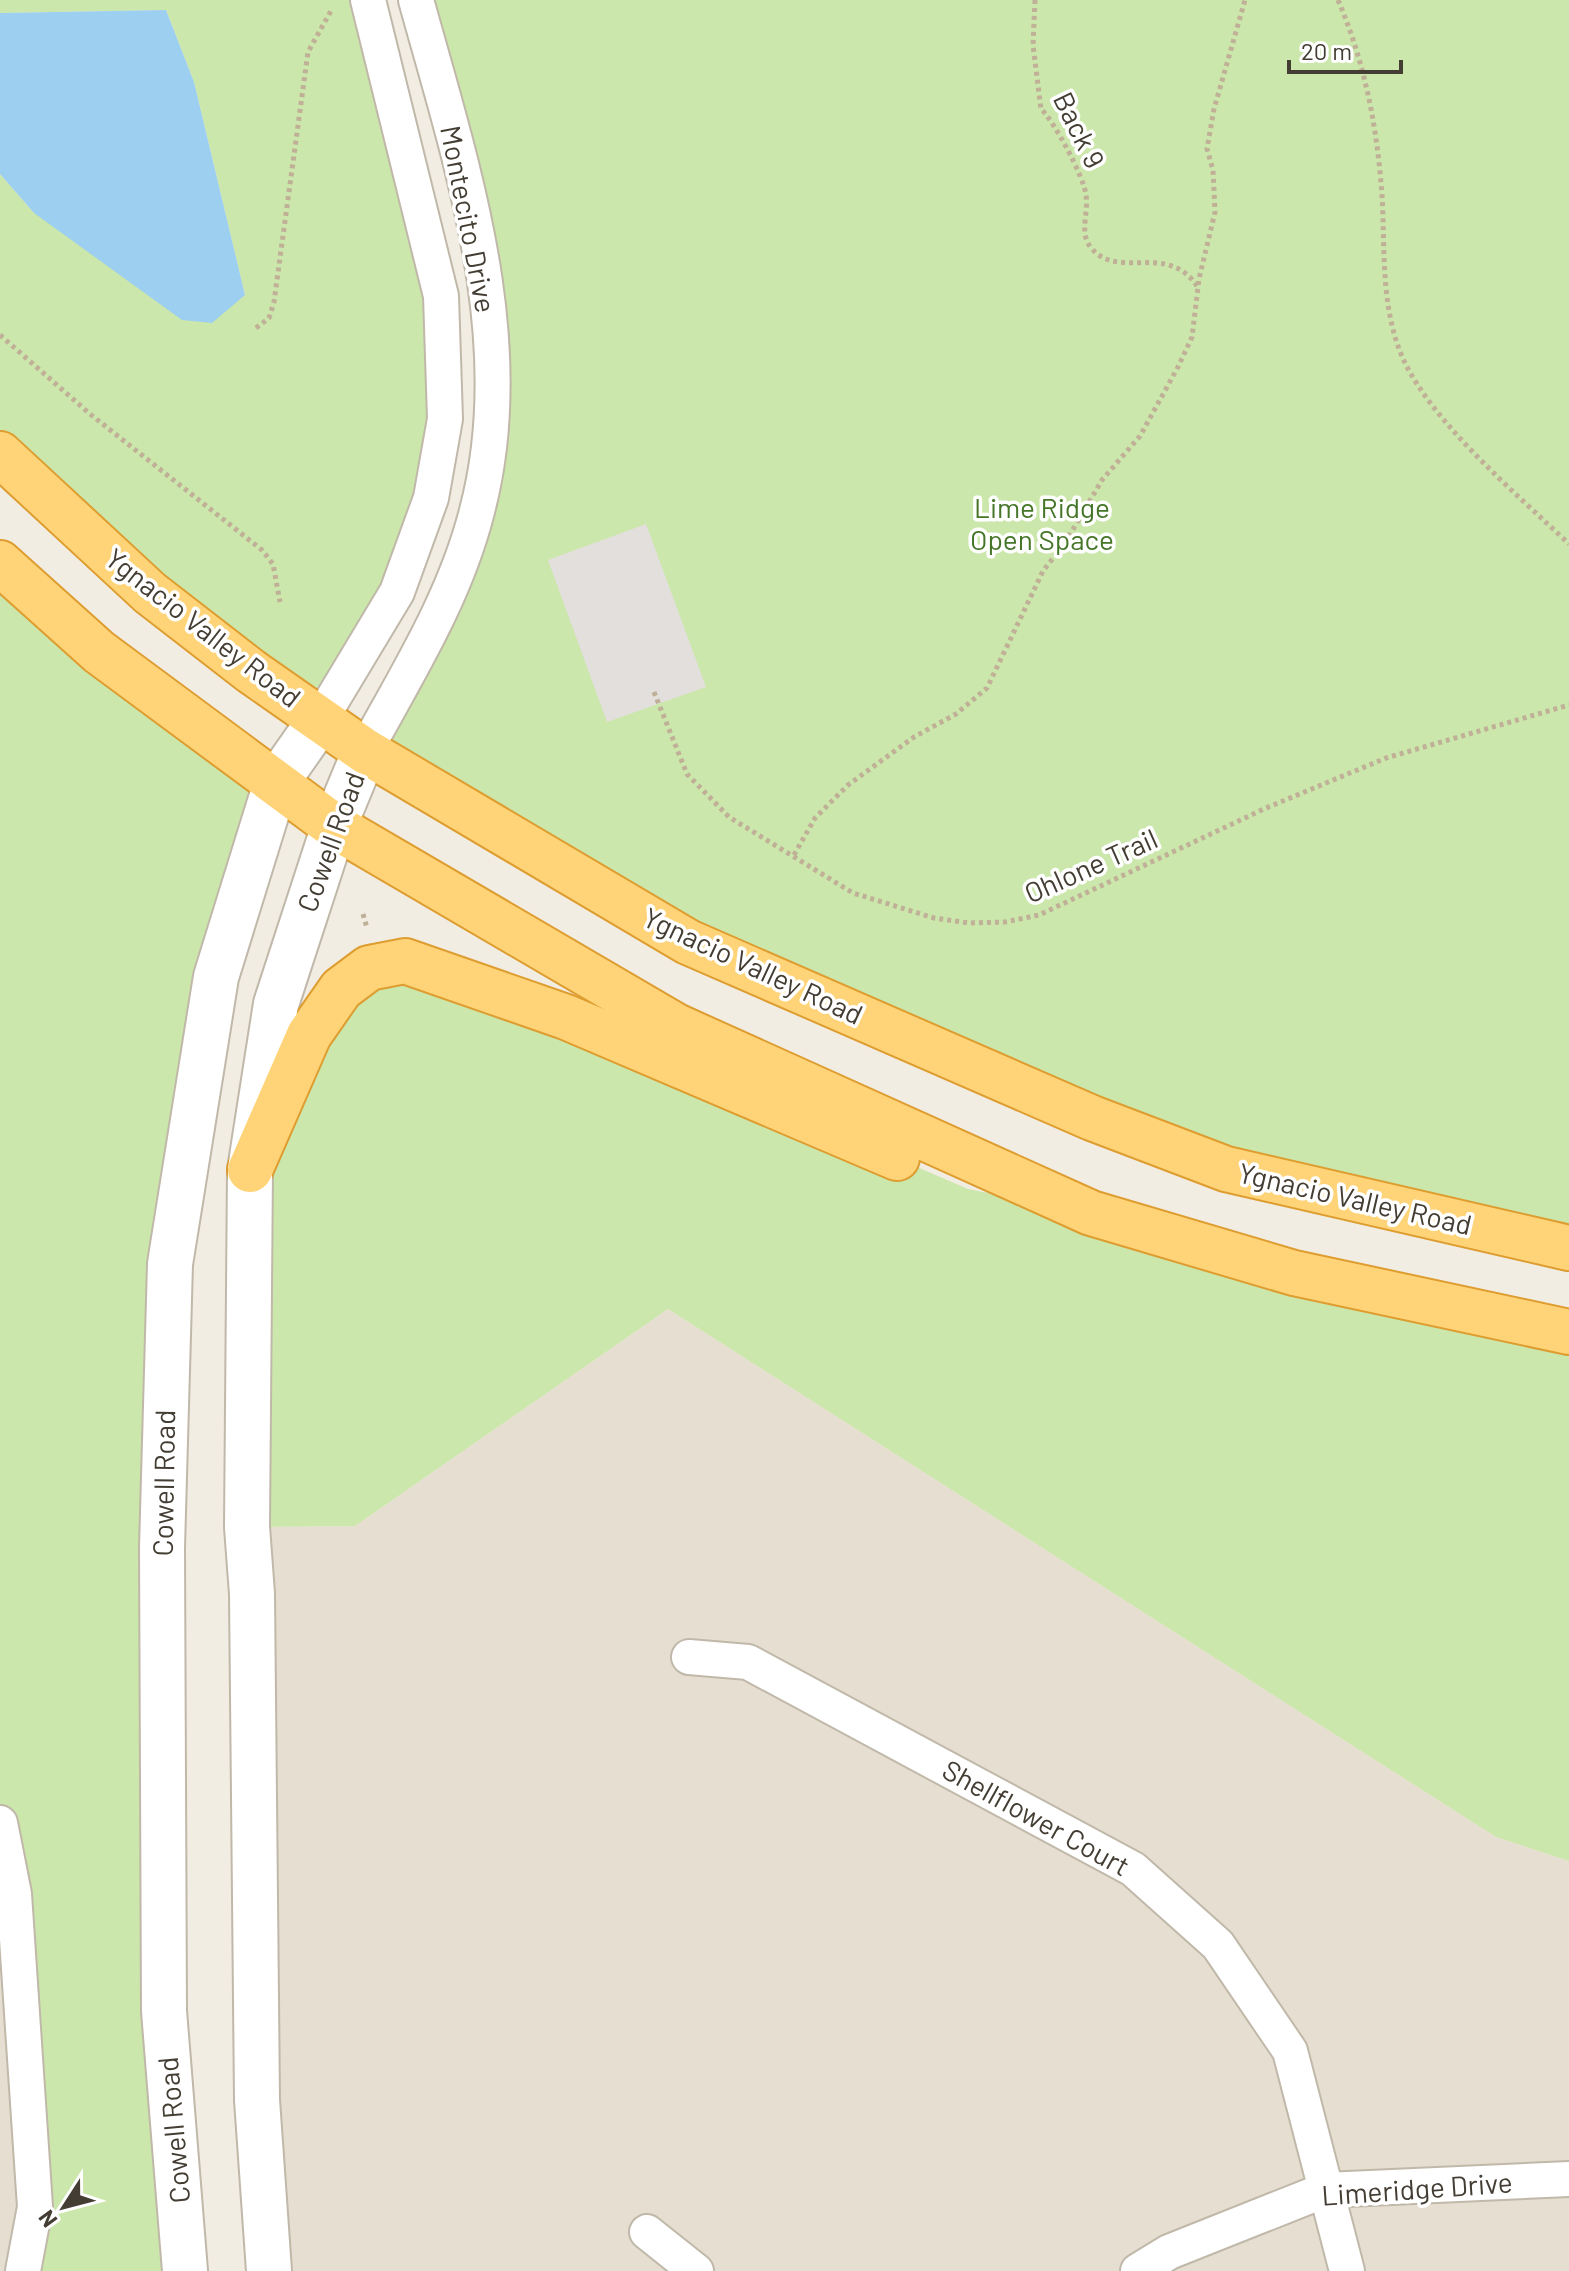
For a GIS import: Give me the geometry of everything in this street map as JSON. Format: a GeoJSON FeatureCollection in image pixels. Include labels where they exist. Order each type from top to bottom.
{"type":"FeatureCollection","features":[{"type":"Feature","properties":{"kind":"highway","name":"Ygnacio Valley Road"},"geometry":{"type":"LineString","coordinates":[[0,454],[150,593],[320,720],[365,751],[688,942],[1092,1118],[1226,1169],[1569,1248]]}},
{"type":"Feature","properties":{"kind":"highway"},"geometry":{"type":"LineString","coordinates":[[0,563],[99,652],[334,826],[676,1026],[1091,1213]]}},
{"type":"Feature","properties":{"kind":"highway"},"geometry":{"type":"LineString","coordinates":[[250,1170],[309,1035],[341,989],[369,968],[405,961],[578,1022],[968,1189],[1091,1213],[1294,1273],[1569,1332]]}},
{"type":"Feature","properties":{"kind":"street","name":"Montecito Drive"},"geometry":{"type":"LineString","coordinates":[[320,720],[397,592],[431,498],[445,419],[441,296],[368,0]]}},
{"type":"Feature","properties":{"kind":"street","name":"Montecito Drive"},"geometry":{"type":"LineString","coordinates":[[365,751],[440,616],[477,511],[493,422],[488,291],[416,0]]}},
{"type":"Feature","properties":{"kind":"street","name":"Cowell Road"},"geometry":{"type":"LineString","coordinates":[[185,2271],[164,2011],[162,1548],[170,1264],[216,977],[276,783],[320,720]]}},
{"type":"Feature","properties":{"kind":"street","name":"Cowell Road"},"geometry":{"type":"LineString","coordinates":[[269,2271],[257,2100],[252,1594],[247,1527],[250,1170],[276,1004],[334,826],[365,751]]}},
{"type":"Feature","properties":{"kind":"street","name":"Shellflower Court"},"geometry":{"type":"LineString","coordinates":[[689,1657],[748,1662],[1133,1869],[1218,1945],[1290,2051],[1347,2271]]}},
{"type":"Feature","properties":{"kind":"street"},"geometry":{"type":"LineString","coordinates":[[0,1823],[35,2207],[23,2271]]}},
{"type":"Feature","properties":{"kind":"street","name":"Limeridge Drive"},"geometry":{"type":"LineString","coordinates":[[1138,2271],[1169,2252],[1325,2190],[1569,2179]]}},
{"type":"Feature","properties":{"kind":"street"},"geometry":{"type":"LineString","coordinates":[[647,2232],[696,2271]]}},
{"type":"Feature","properties":{"kind":"path"},"geometry":{"type":"LineString","coordinates":[[256,328],[269,318],[274,302],[308,52],[337,0]]}},
{"type":"Feature","properties":{"kind":"path","name":"Back 9"},"geometry":{"type":"LineString","coordinates":[[1035,0],[1033,45],[1041,109],[1052,119],[1080,175],[1086,193],[1084,227],[1089,245],[1109,260],[1152,260],[1179,268],[1199,289]]}},
{"type":"Feature","properties":{"kind":"path"},"geometry":{"type":"LineString","coordinates":[[794,855],[815,818],[848,785],[914,737],[962,709],[987,688],[1043,571],[1065,543],[1102,480],[1140,436],[1172,379],[1192,337],[1215,212],[1213,170],[1207,149],[1214,109],[1245,0]]}},
{"type":"Feature","properties":{"kind":"path"},"geometry":{"type":"LineString","coordinates":[[1338,0],[1359,55],[1374,113],[1385,301],[1399,349],[1421,389],[1468,445],[1569,544]]}},
{"type":"Feature","properties":{"kind":"path"},"geometry":{"type":"LineString","coordinates":[[0,335],[90,414],[262,550],[273,564],[280,602]]}},
{"type":"Feature","properties":{"kind":"path","name":"Ohlone Trail"},"geometry":{"type":"LineString","coordinates":[[654,692],[687,774],[729,817],[853,893],[900,910],[969,923],[1005,922],[1039,915],[1266,808],[1386,758],[1569,705]]}},
{"type":"Feature","properties":{"kind":"shaded area"},"geometry":{"type":"Polygon","coordinates":[[[646,524],[706,687],[607,722],[548,560],[646,524]]]}},
{"type":"Feature","properties":{"kind":"shaded area"},"geometry":{"type":"Polygon","coordinates":[[[668,1309],[1496,1837],[1569,1861],[1569,2271],[269,2271],[247,1527],[355,1526],[668,1309]]]}},
{"type":"Feature","properties":{"kind":"shaded area"},"geometry":{"type":"Polygon","coordinates":[[[0,1823],[23,2271],[0,2271],[0,1823]]]}},
{"type":"Feature","properties":{"kind":"green space"},"geometry":{"type":"Polygon","coordinates":[[[0,0],[368,0],[441,296],[431,498],[320,720],[0,454],[0,174],[34,213],[245,295],[194,82],[166,10],[0,13],[0,0]]]}},
{"type":"Feature","properties":{"kind":"green space","name":"Lime Ridge Open Space"},"geometry":{"type":"Polygon","coordinates":[[[416,0],[1569,0],[1569,1248],[1092,1118],[688,942],[365,751],[477,511],[488,291],[416,0]]]}},
{"type":"Feature","properties":{"kind":"green space"},"geometry":{"type":"Polygon","coordinates":[[[0,563],[276,783],[170,1264],[185,2271],[23,2271],[0,1823],[0,563]]]}},
{"type":"Feature","properties":{"kind":"green space"},"geometry":{"type":"Polygon","coordinates":[[[369,968],[628,1042],[968,1189],[1091,1213],[1569,1332],[1569,1861],[1496,1837],[668,1309],[355,1526],[247,1527],[250,1170],[369,968]]]}},
{"type":"Feature","properties":{"kind":"water"},"geometry":{"type":"Polygon","coordinates":[[[166,10],[194,82],[245,295],[212,323],[182,320],[34,213],[0,174],[0,13],[166,10]]]}}]}
